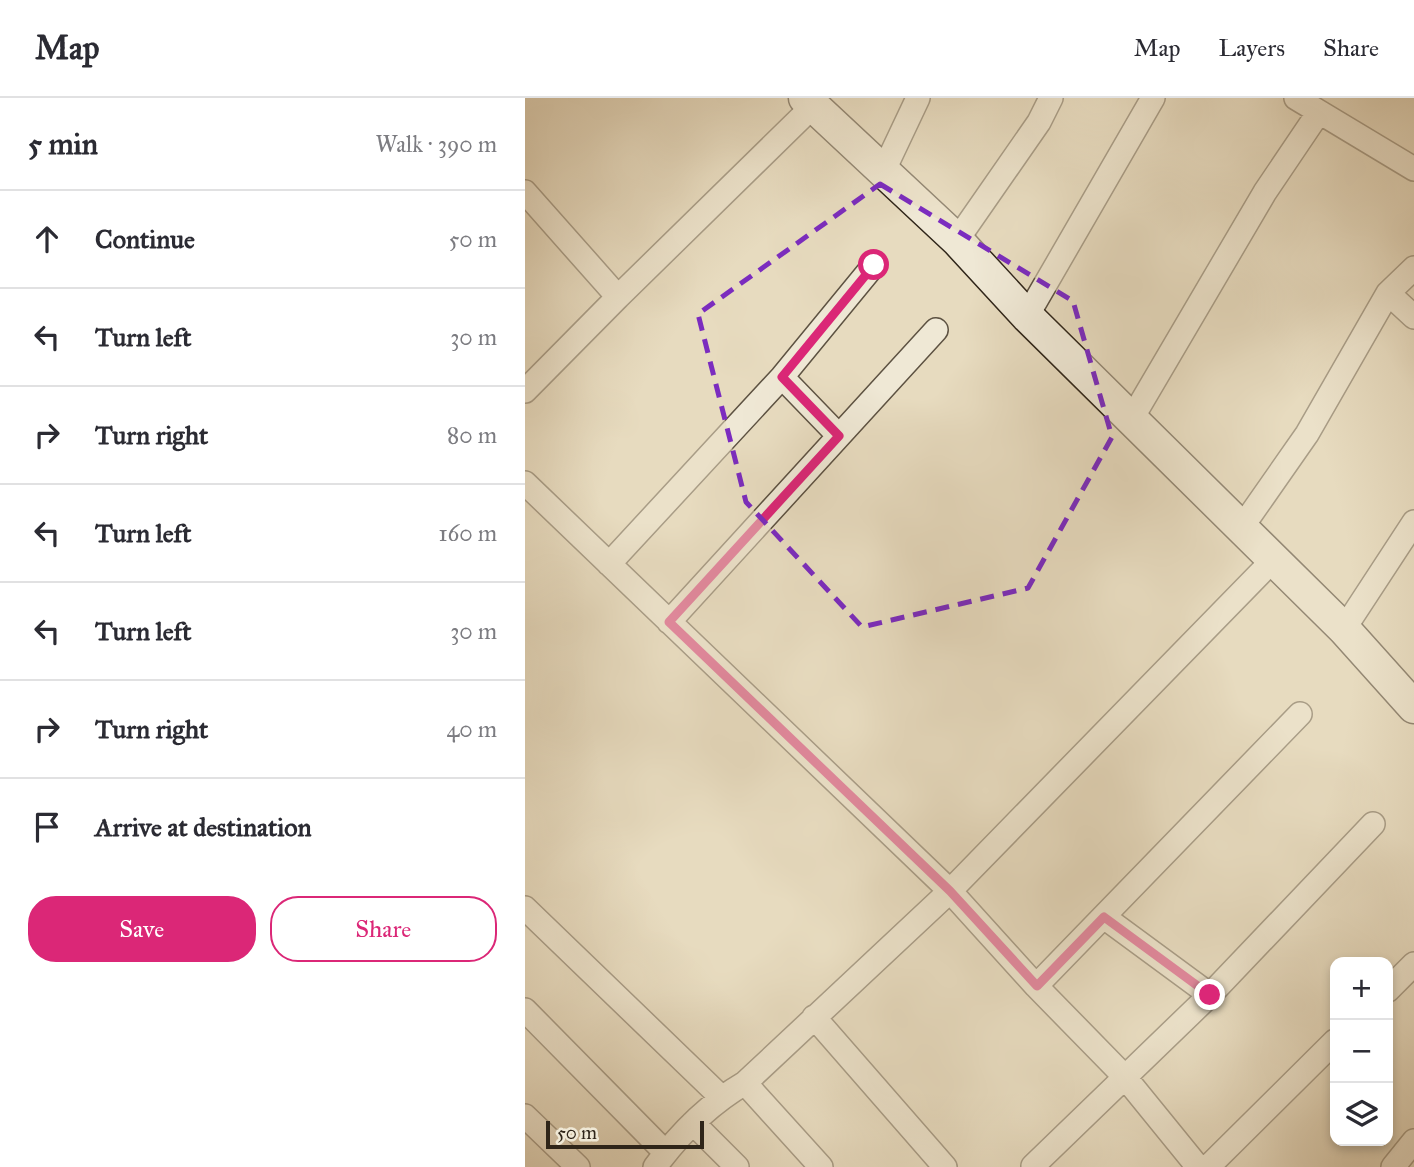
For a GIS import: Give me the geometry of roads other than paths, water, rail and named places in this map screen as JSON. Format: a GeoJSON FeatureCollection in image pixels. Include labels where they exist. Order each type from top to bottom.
{"type":"FeatureCollection","features":[{"type":"Feature","properties":{"kind":"street"},"geometry":{"type":"LineString","coordinates":[[883,173],[918,98]]}},
{"type":"Feature","properties":{"kind":"street"},"geometry":{"type":"LineString","coordinates":[[957,240],[1039,122],[1051,98]]}},
{"type":"Feature","properties":{"kind":"street"},"geometry":{"type":"LineString","coordinates":[[1027,316],[1153,98]]}},
{"type":"Feature","properties":{"kind":"street"},"geometry":{"type":"LineString","coordinates":[[1296,98],[1414,169]]}},
{"type":"Feature","properties":{"kind":"street"},"geometry":{"type":"LineString","coordinates":[[525,391],[811,101],[883,173],[957,240],[1027,316],[1344,629],[1414,706]]}},
{"type":"Feature","properties":{"kind":"street"},"geometry":{"type":"LineString","coordinates":[[1131,420],[1265,192],[1319,112]]}},
{"type":"Feature","properties":{"kind":"street"},"geometry":{"type":"LineString","coordinates":[[525,192],[618,297]]}},
{"type":"Feature","properties":{"kind":"street"},"geometry":{"type":"LineString","coordinates":[[609,564],[782,377],[874,265]]}},
{"type":"Feature","properties":{"kind":"street"},"geometry":{"type":"LineString","coordinates":[[1242,527],[1307,434],[1388,293],[1414,268]]}},
{"type":"Feature","properties":{"kind":"street"},"geometry":{"type":"LineString","coordinates":[[1388,293],[1414,317]]}},
{"type":"Feature","properties":{"kind":"street"},"geometry":{"type":"LineString","coordinates":[[669,622],[936,330]]}},
{"type":"Feature","properties":{"kind":"street"},"geometry":{"type":"LineString","coordinates":[[782,377],[839,436]]}},
{"type":"Feature","properties":{"kind":"street"},"geometry":{"type":"LineString","coordinates":[[525,483],[950,891],[1124,1076],[1198,1167]]}},
{"type":"Feature","properties":{"kind":"street"},"geometry":{"type":"LineString","coordinates":[[1344,629],[1414,522]]}},
{"type":"Feature","properties":{"kind":"street"},"geometry":{"type":"LineString","coordinates":[[525,1010],[661,1160],[720,1097],[745,1083],[950,891],[1274,559]]}},
{"type":"Feature","properties":{"kind":"street"},"geometry":{"type":"LineString","coordinates":[[1037,986],[1300,714]]}},
{"type":"Feature","properties":{"kind":"street"},"geometry":{"type":"LineString","coordinates":[[1033,1166],[1210,995],[1373,824]]}},
{"type":"Feature","properties":{"kind":"street"},"geometry":{"type":"LineString","coordinates":[[525,908],[720,1097]]}},
{"type":"Feature","properties":{"kind":"street"},"geometry":{"type":"LineString","coordinates":[[1104,917],[1210,995]]}},
{"type":"Feature","properties":{"kind":"street"},"geometry":{"type":"LineString","coordinates":[[1393,985],[1414,964]]}},
{"type":"Feature","properties":{"kind":"street"},"geometry":{"type":"LineString","coordinates":[[814,1017],[945,1167]]}},
{"type":"Feature","properties":{"kind":"street"},"geometry":{"type":"LineString","coordinates":[[1208,1167],[1330,1046]]}},
{"type":"Feature","properties":{"kind":"street"},"geometry":{"type":"LineString","coordinates":[[745,1083],[821,1167]]}},
{"type":"Feature","properties":{"kind":"street"},"geometry":{"type":"LineString","coordinates":[[525,1116],[578,1167]]}},
{"type":"Feature","properties":{"kind":"street"},"geometry":{"type":"LineString","coordinates":[[693,1123],[737,1167]]}},
{"type":"Feature","properties":{"kind":"street"},"geometry":{"type":"LineString","coordinates":[[1393,1167],[1414,1141]]}}]}
